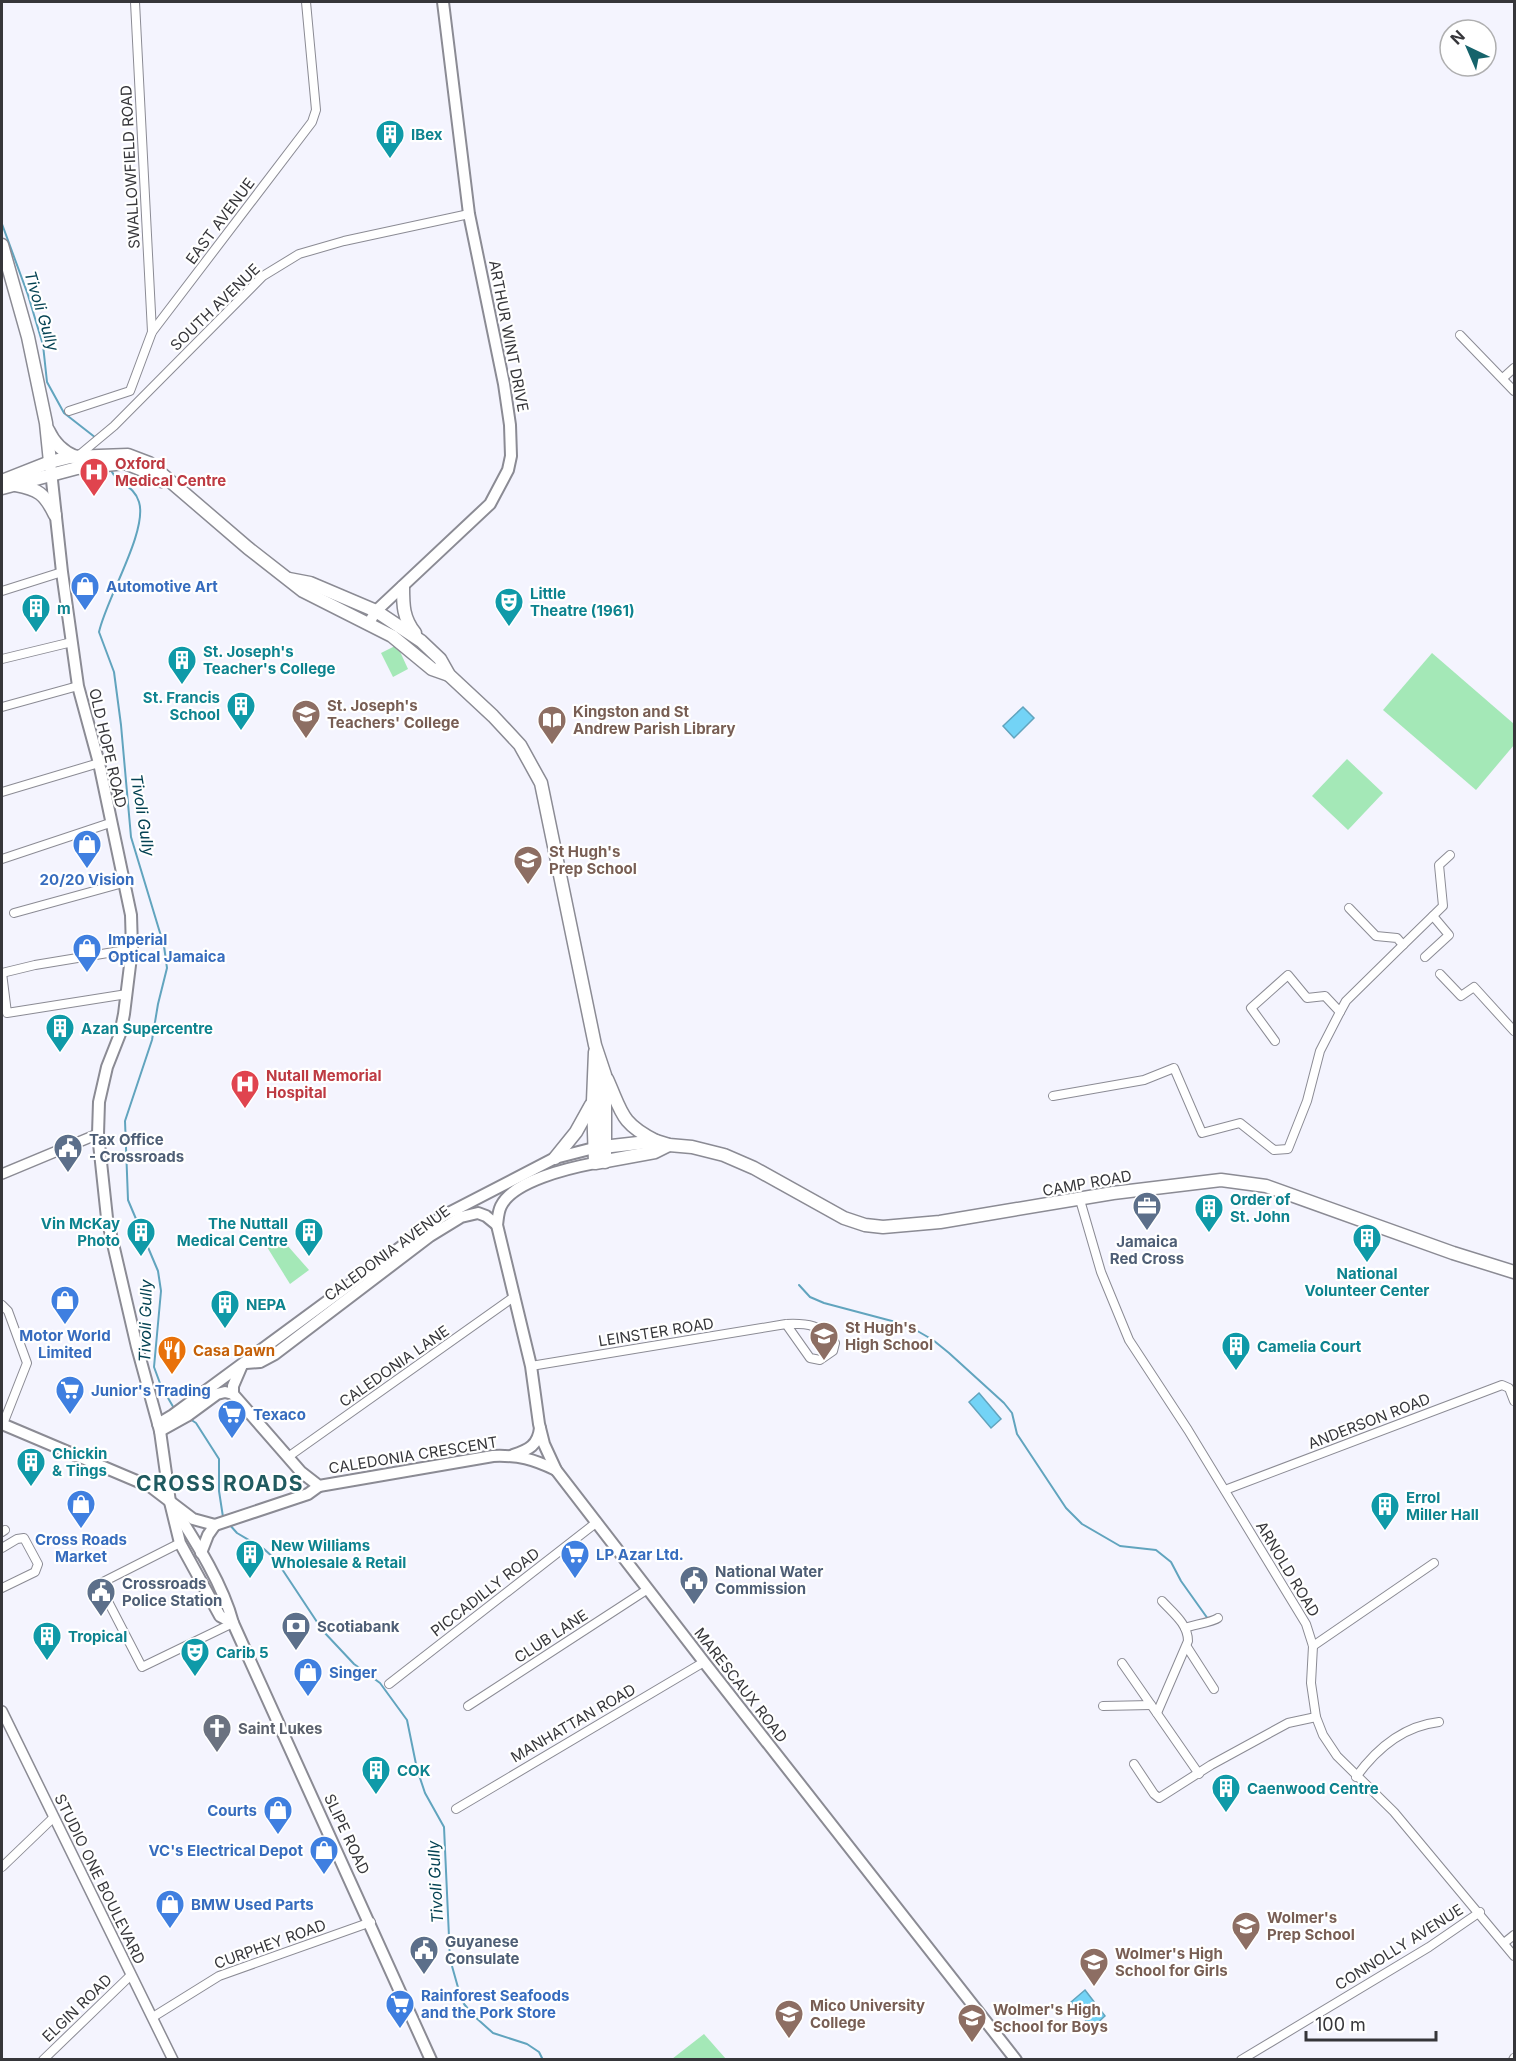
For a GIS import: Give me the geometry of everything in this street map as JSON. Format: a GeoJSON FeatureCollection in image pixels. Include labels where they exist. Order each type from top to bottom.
{"type":"FeatureCollection","features":[{"type":"Feature","properties":{"kind":"main road","name":"ARTHUR WINT DRIVE"},"geometry":{"type":"LineString","coordinates":[[369,623],[376,611],[490,504],[502,482],[511,456],[510,425],[504,384],[469,214],[443,2]]}},
{"type":"Feature","properties":{"kind":"main road","name":"OLD HOPE ROAD"},"geometry":{"type":"LineString","coordinates":[[2,245],[28,337],[46,423],[62,572],[78,686],[99,763],[130,915],[132,949],[127,994],[120,1034],[107,1066],[99,1102],[98,1134],[107,1218],[137,1347],[159,1427],[170,1502]]}},
{"type":"Feature","properties":{"kind":"main road"},"geometry":{"type":"LineString","coordinates":[[46,423],[57,445],[66,453],[77,457]]}},
{"type":"Feature","properties":{"kind":"main road"},"geometry":{"type":"LineString","coordinates":[[2,481],[50,462],[77,457],[128,455],[149,463],[248,548],[303,591],[369,623],[408,648],[432,669],[449,675]]}},
{"type":"Feature","properties":{"kind":"main road"},"geometry":{"type":"LineString","coordinates":[[2,488],[77,468],[125,463],[145,471],[197,503]]}},
{"type":"Feature","properties":{"kind":"main road"},"geometry":{"type":"LineString","coordinates":[[15,485],[32,489],[45,496],[55,514]]}},
{"type":"Feature","properties":{"kind":"main road"},"geometry":{"type":"LineString","coordinates":[[289,579],[310,583],[376,611],[421,641]]}},
{"type":"Feature","properties":{"kind":"main road"},"geometry":{"type":"LineString","coordinates":[[403,587],[404,612],[409,626],[440,659],[449,675],[520,744],[541,783],[595,1045],[605,1075],[625,1119],[634,1129],[656,1141]]}},
{"type":"Feature","properties":{"kind":"main road"},"geometry":{"type":"LineString","coordinates":[[497,1225],[502,1204],[518,1188],[573,1167],[600,1162],[593,1101],[595,1045]]}},
{"type":"Feature","properties":{"kind":"main road"},"geometry":{"type":"LineString","coordinates":[[599,1148],[605,1075]]}},
{"type":"Feature","properties":{"kind":"main road"},"geometry":{"type":"LineString","coordinates":[[555,1158],[585,1120],[593,1101]]}},
{"type":"Feature","properties":{"kind":"main road","name":"CAMP ROAD"},"geometry":{"type":"LineString","coordinates":[[599,1148],[656,1141],[669,1146],[692,1147],[724,1155],[754,1168],[844,1218],[865,1225],[897,1227],[1113,1193],[1221,1180],[1266,1186],[1454,1253],[1515,1272]]}},
{"type":"Feature","properties":{"kind":"main road","name":"CAMP ROAD"},"geometry":{"type":"LineString","coordinates":[[600,1162],[655,1152],[669,1146]]}},
{"type":"Feature","properties":{"kind":"main road","name":"CALEDONIA AVENUE"},"geometry":{"type":"LineString","coordinates":[[181,1415],[243,1364],[443,1216],[555,1158],[599,1148]]}},
{"type":"Feature","properties":{"kind":"main road","name":"CALEDONIA AVENUE"},"geometry":{"type":"LineString","coordinates":[[243,1364],[260,1362],[276,1354],[430,1236],[460,1217],[478,1213],[497,1225]]}},
{"type":"Feature","properties":{"kind":"main road","name":"MARESCAUX ROAD"},"geometry":{"type":"LineString","coordinates":[[497,1225],[531,1366],[539,1424],[544,1444],[556,1470],[1016,2060]]}},
{"type":"Feature","properties":{"kind":"main road"},"geometry":{"type":"LineString","coordinates":[[159,1427],[217,1394],[225,1392],[233,1394],[233,1386],[243,1364]]}},
{"type":"Feature","properties":{"kind":"main road","name":"CALEDONIA CRESCENT"},"geometry":{"type":"LineString","coordinates":[[233,1394],[301,1472],[319,1486]]}},
{"type":"Feature","properties":{"kind":"main road"},"geometry":{"type":"LineString","coordinates":[[2,1424],[142,1482],[199,1522],[223,1522]]}},
{"type":"Feature","properties":{"kind":"main road","name":"CALEDONIA CRESCENT"},"geometry":{"type":"LineString","coordinates":[[223,1522],[308,1494],[319,1486],[426,1466],[527,1451],[539,1433],[539,1424]]}},
{"type":"Feature","properties":{"kind":"main road","name":"CALEDONIA CRESCENT"},"geometry":{"type":"LineString","coordinates":[[512,1455],[533,1459],[556,1470]]}},
{"type":"Feature","properties":{"kind":"main road","name":"SLIPE ROAD"},"geometry":{"type":"LineString","coordinates":[[170,1502],[180,1543],[220,1616],[233,1623]]}},
{"type":"Feature","properties":{"kind":"main road","name":"SLIPE ROAD"},"geometry":{"type":"LineString","coordinates":[[170,1502],[201,1553],[230,1609],[233,1623],[431,2060]]}},
{"type":"Feature","properties":{"kind":"main road"},"geometry":{"type":"LineString","coordinates":[[201,1553],[208,1535],[223,1522]]}},
{"type":"Feature","properties":{"kind":"street","name":"SWALLOWFIELD ROAD"},"geometry":{"type":"LineString","coordinates":[[135,2],[152,332]]}},
{"type":"Feature","properties":{"kind":"street","name":"EAST AVENUE"},"geometry":{"type":"LineString","coordinates":[[69,411],[130,391],[152,332],[315,116],[306,2]]}},
{"type":"Feature","properties":{"kind":"street","name":"SOUTH AVENUE"},"geometry":{"type":"LineString","coordinates":[[77,457],[133,407],[263,276],[299,254],[344,241],[469,214]]}},
{"type":"Feature","properties":{"kind":"street"},"geometry":{"type":"LineString","coordinates":[[1460,335],[1515,391]]}},
{"type":"Feature","properties":{"kind":"street"},"geometry":{"type":"LineString","coordinates":[[1503,378],[1515,368]]}},
{"type":"Feature","properties":{"kind":"street"},"geometry":{"type":"LineString","coordinates":[[2,591],[62,572]]}},
{"type":"Feature","properties":{"kind":"street"},"geometry":{"type":"LineString","coordinates":[[2,659],[72,642]]}},
{"type":"Feature","properties":{"kind":"street"},"geometry":{"type":"LineString","coordinates":[[2,707],[78,686]]}},
{"type":"Feature","properties":{"kind":"street"},"geometry":{"type":"LineString","coordinates":[[2,792],[99,763]]}},
{"type":"Feature","properties":{"kind":"street"},"geometry":{"type":"LineString","coordinates":[[2,859],[110,823]]}},
{"type":"Feature","properties":{"kind":"street"},"geometry":{"type":"LineString","coordinates":[[1053,1096],[1144,1080],[1174,1068],[1202,1133],[1240,1123],[1274,1150],[1288,1149],[1307,1101],[1320,1050],[1346,1001],[1443,906],[1439,865],[1450,855]]}},
{"type":"Feature","properties":{"kind":"street"},"geometry":{"type":"LineString","coordinates":[[14,913],[123,883]]}},
{"type":"Feature","properties":{"kind":"street"},"geometry":{"type":"LineString","coordinates":[[1349,909],[1376,936],[1397,938],[1403,945]]}},
{"type":"Feature","properties":{"kind":"street"},"geometry":{"type":"LineString","coordinates":[[1425,957],[1449,935],[1433,916]]}},
{"type":"Feature","properties":{"kind":"street"},"geometry":{"type":"LineString","coordinates":[[127,994],[7,1013],[2,973],[35,965],[132,949]]}},
{"type":"Feature","properties":{"kind":"street"},"geometry":{"type":"LineString","coordinates":[[1440,974],[1461,996],[1474,987],[1515,1031]]}},
{"type":"Feature","properties":{"kind":"street"},"geometry":{"type":"LineString","coordinates":[[1275,1041],[1251,1008],[1288,975],[1307,998],[1325,996],[1340,1012]]}},
{"type":"Feature","properties":{"kind":"street"},"geometry":{"type":"LineString","coordinates":[[2,1174],[98,1134]]}},
{"type":"Feature","properties":{"kind":"street","name":"ARNOLD ROAD"},"geometry":{"type":"LineString","coordinates":[[1080,1200],[1101,1272],[1129,1340],[1188,1430],[1306,1624],[1313,1646],[1311,1683],[1316,1718],[1323,1735],[1337,1756],[1394,1812],[1515,1956]]}},
{"type":"Feature","properties":{"kind":"street","name":"CALEDONIA LANE"},"geometry":{"type":"LineString","coordinates":[[288,1457],[515,1296]]}},
{"type":"Feature","properties":{"kind":"street"},"geometry":{"type":"LineString","coordinates":[[2,1305],[8,1311],[27,1364],[2,1424]]}},
{"type":"Feature","properties":{"kind":"street","name":"LEINSTER ROAD"},"geometry":{"type":"LineString","coordinates":[[531,1366],[786,1324],[803,1323],[821,1329],[835,1343],[833,1351],[820,1360],[810,1358],[786,1324]]}},
{"type":"Feature","properties":{"kind":"street","name":"ANDERSON ROAD"},"geometry":{"type":"LineString","coordinates":[[1225,1490],[1499,1386],[1504,1385],[1509,1388],[1515,1401]]}},
{"type":"Feature","properties":{"kind":"street","name":"PICCADILLY ROAD"},"geometry":{"type":"LineString","coordinates":[[389,1684],[597,1522]]}},
{"type":"Feature","properties":{"kind":"street"},"geometry":{"type":"LineString","coordinates":[[2,1548],[17,1539],[24,1538],[38,1564],[35,1572],[2,1588]]}},
{"type":"Feature","properties":{"kind":"street"},"geometry":{"type":"LineString","coordinates":[[180,1543],[99,1584],[142,1667],[233,1623]]}},
{"type":"Feature","properties":{"kind":"street"},"geometry":{"type":"LineString","coordinates":[[1313,1646],[1434,1563]]}},
{"type":"Feature","properties":{"kind":"street","name":"CLUB LANE"},"geometry":{"type":"LineString","coordinates":[[468,1706],[648,1588]]}},
{"type":"Feature","properties":{"kind":"street"},"geometry":{"type":"LineString","coordinates":[[1157,1713],[1187,1647],[1188,1633],[1162,1601]]}},
{"type":"Feature","properties":{"kind":"street"},"geometry":{"type":"LineString","coordinates":[[1185,1628],[1218,1618]]}},
{"type":"Feature","properties":{"kind":"street"},"geometry":{"type":"LineString","coordinates":[[1187,1647],[1214,1689]]}},
{"type":"Feature","properties":{"kind":"street","name":"MANHATTAN ROAD"},"geometry":{"type":"LineString","coordinates":[[456,1809],[704,1662]]}},
{"type":"Feature","properties":{"kind":"street"},"geometry":{"type":"LineString","coordinates":[[1122,1663],[1198,1774]]}},
{"type":"Feature","properties":{"kind":"street"},"geometry":{"type":"LineString","coordinates":[[1103,1706],[1151,1705]]}},
{"type":"Feature","properties":{"kind":"street","name":"STUDIO ONE BOULEVARD"},"geometry":{"type":"LineString","coordinates":[[2,1711],[172,2060]]}},
{"type":"Feature","properties":{"kind":"street"},"geometry":{"type":"LineString","coordinates":[[1134,1764],[1159,1798],[1288,1723],[1316,1718]]}},
{"type":"Feature","properties":{"kind":"street"},"geometry":{"type":"LineString","coordinates":[[1356,1777],[1383,1745],[1423,1724],[1439,1722]]}},
{"type":"Feature","properties":{"kind":"street"},"geometry":{"type":"LineString","coordinates":[[2,1867],[53,1818]]}},
{"type":"Feature","properties":{"kind":"street","name":"CONNOLLY AVENUE"},"geometry":{"type":"LineString","coordinates":[[1241,2060],[1429,1947],[1480,1912]]}},
{"type":"Feature","properties":{"kind":"street","name":"CURPHEY ROAD"},"geometry":{"type":"LineString","coordinates":[[153,2018],[219,1976],[370,1922]]}},
{"type":"Feature","properties":{"kind":"street"},"geometry":{"type":"LineString","coordinates":[[1504,1942],[1515,1935]]}},
{"type":"Feature","properties":{"kind":"street","name":"ELGIN ROAD"},"geometry":{"type":"LineString","coordinates":[[43,2060],[130,1976]]}},
{"type":"Feature","properties":{"kind":"green space"},"geometry":{"type":"Polygon","coordinates":[[[397,645],[408,669],[393,677],[381,653],[397,645]]]}},
{"type":"Feature","properties":{"kind":"green space"},"geometry":{"type":"Polygon","coordinates":[[[1432,653],[1514,724],[1514,745],[1476,790],[1383,710],[1432,653]]]}},
{"type":"Feature","properties":{"kind":"green space"},"geometry":{"type":"Polygon","coordinates":[[[1347,759],[1383,793],[1348,830],[1312,796],[1347,759]]]}},
{"type":"Feature","properties":{"kind":"green space"},"geometry":{"type":"Polygon","coordinates":[[[279,1236],[309,1270],[290,1284],[267,1247],[279,1236]]]}},
{"type":"Feature","properties":{"kind":"green space"},"geometry":{"type":"Polygon","coordinates":[[[704,2034],[726,2059],[672,2059],[704,2034]]]}},
{"type":"Feature","properties":{"kind":"water"},"geometry":{"type":"Polygon","coordinates":[[[1023,707],[1034,718],[1014,738],[1003,726],[1023,707]]]}},
{"type":"Feature","properties":{"kind":"water"},"geometry":{"type":"Polygon","coordinates":[[[979,1393],[1001,1419],[991,1428],[969,1402],[979,1393]]]}},
{"type":"Feature","properties":{"kind":"water"},"geometry":{"type":"Polygon","coordinates":[[[1085,1990],[1105,2016],[1092,2028],[1071,2002],[1085,1990]]]}},
{"type":"Feature","properties":{"kind":"waterway","name":"Tivoli Gully"},"geometry":{"type":"LineString","coordinates":[[2,224],[28,295],[43,345],[47,382],[64,413],[96,438]]}},
{"type":"Feature","properties":{"kind":"waterway","name":"Tivoli Gully"},"geometry":{"type":"LineString","coordinates":[[112,472],[137,496],[140,515],[138,530],[99,632],[114,672],[131,837],[164,946],[167,968],[152,1040],[125,1121],[128,1200],[158,1271],[161,1291],[154,1367],[161,1386],[175,1410]]}},
{"type":"Feature","properties":{"kind":"waterway"},"geometry":{"type":"LineString","coordinates":[[799,1285],[810,1297],[824,1303],[907,1325],[933,1340],[949,1353],[1012,1413],[1017,1434],[1066,1508],[1082,1524],[1120,1546],[1156,1550],[1171,1562],[1181,1581],[1208,1619]]}},
{"type":"Feature","properties":{"kind":"waterway","name":"Tivoli Gully"},"geometry":{"type":"LineString","coordinates":[[190,1419],[196,1423],[219,1459],[219,1491],[223,1517]]}},
{"type":"Feature","properties":{"kind":"waterway","name":"Tivoli Gully"},"geometry":{"type":"LineString","coordinates":[[229,1524],[237,1533],[264,1549],[276,1560],[323,1631],[354,1664],[380,1683],[407,1720],[417,1769],[425,1793],[444,1827],[450,1959],[464,2004],[493,2033],[527,2044],[539,2052],[543,2060]]}},
{"type":"Feature","properties":{"kind":"place","name":"IBex"},"geometry":{"type":"Point","coordinates":[390,160]}},
{"type":"Feature","properties":{"kind":"place","name":"Oxford Medical Centre"},"geometry":{"type":"Point","coordinates":[94,498]}},
{"type":"Feature","properties":{"kind":"place","name":"Automotive Art"},"geometry":{"type":"Point","coordinates":[85,612]}},
{"type":"Feature","properties":{"kind":"place","name":"Little Theatre (1961)"},"geometry":{"type":"Point","coordinates":[509,628]}},
{"type":"Feature","properties":{"kind":"place","name":"m"},"geometry":{"type":"Point","coordinates":[36,634]}},
{"type":"Feature","properties":{"kind":"place","name":"St. Joseph's Teacher's College"},"geometry":{"type":"Point","coordinates":[182,686]}},
{"type":"Feature","properties":{"kind":"place","name":"St. Francis School"},"geometry":{"type":"Point","coordinates":[241,732]}},
{"type":"Feature","properties":{"kind":"place","name":"St. Joseph's Teachers' College"},"geometry":{"type":"Point","coordinates":[306,740]}},
{"type":"Feature","properties":{"kind":"place","name":"Kingston and St Andrew Parish Library"},"geometry":{"type":"Point","coordinates":[552,746]}},
{"type":"Feature","properties":{"kind":"place","name":"20/20 Vision"},"geometry":{"type":"Point","coordinates":[87,870]}},
{"type":"Feature","properties":{"kind":"place","name":"St Hugh's Prep School"},"geometry":{"type":"Point","coordinates":[528,886]}},
{"type":"Feature","properties":{"kind":"place","name":"Imperial Optical Jamaica"},"geometry":{"type":"Point","coordinates":[87,974]}},
{"type":"Feature","properties":{"kind":"place","name":"Azan Supercentre"},"geometry":{"type":"Point","coordinates":[60,1054]}},
{"type":"Feature","properties":{"kind":"place","name":"Nutall Memorial Hospital"},"geometry":{"type":"Point","coordinates":[245,1110]}},
{"type":"Feature","properties":{"kind":"place","name":"Tax Office - Crossroads"},"geometry":{"type":"Point","coordinates":[68,1174]}},
{"type":"Feature","properties":{"kind":"place","name":"Jamaica Red Cross"},"geometry":{"type":"Point","coordinates":[1147,1232]}},
{"type":"Feature","properties":{"kind":"place","name":"Order of St. John"},"geometry":{"type":"Point","coordinates":[1209,1234]}},
{"type":"Feature","properties":{"kind":"place","name":"Vin McKay Photo"},"geometry":{"type":"Point","coordinates":[141,1258]}},
{"type":"Feature","properties":{"kind":"place","name":"The Nuttall Medical Centre"},"geometry":{"type":"Point","coordinates":[309,1258]}},
{"type":"Feature","properties":{"kind":"place","name":"National Volunteer Center"},"geometry":{"type":"Point","coordinates":[1367,1264]}},
{"type":"Feature","properties":{"kind":"place","name":"Motor World Limited"},"geometry":{"type":"Point","coordinates":[65,1326]}},
{"type":"Feature","properties":{"kind":"place","name":"NEPA"},"geometry":{"type":"Point","coordinates":[225,1330]}},
{"type":"Feature","properties":{"kind":"place","name":"St Hugh's High School"},"geometry":{"type":"Point","coordinates":[824,1362]}},
{"type":"Feature","properties":{"kind":"place","name":"Camelia Court"},"geometry":{"type":"Point","coordinates":[1236,1372]}},
{"type":"Feature","properties":{"kind":"place","name":"Casa Dawn"},"geometry":{"type":"Point","coordinates":[172,1376]}},
{"type":"Feature","properties":{"kind":"place","name":"Junior's Trading"},"geometry":{"type":"Point","coordinates":[70,1416]}},
{"type":"Feature","properties":{"kind":"place","name":"Texaco"},"geometry":{"type":"Point","coordinates":[232,1440]}},
{"type":"Feature","properties":{"kind":"place","name":"Chickin & Tings"},"geometry":{"type":"Point","coordinates":[31,1488]}},
{"type":"Feature","properties":{"kind":"place","name":"Cross Roads Market"},"geometry":{"type":"Point","coordinates":[81,1530]}},
{"type":"Feature","properties":{"kind":"place","name":"Errol Miller Hall"},"geometry":{"type":"Point","coordinates":[1385,1532]}},
{"type":"Feature","properties":{"kind":"place","name":"New Williams Wholesale & Retail"},"geometry":{"type":"Point","coordinates":[250,1580]}},
{"type":"Feature","properties":{"kind":"place","name":"LP Azar Ltd."},"geometry":{"type":"Point","coordinates":[575,1580]}},
{"type":"Feature","properties":{"kind":"place","name":"National Water Commission"},"geometry":{"type":"Point","coordinates":[694,1606]}},
{"type":"Feature","properties":{"kind":"place","name":"Crossroads Police Station"},"geometry":{"type":"Point","coordinates":[101,1618]}},
{"type":"Feature","properties":{"kind":"place","name":"Scotiabank"},"geometry":{"type":"Point","coordinates":[296,1652]}},
{"type":"Feature","properties":{"kind":"place","name":"Tropical"},"geometry":{"type":"Point","coordinates":[47,1662]}},
{"type":"Feature","properties":{"kind":"place","name":"Carib 5"},"geometry":{"type":"Point","coordinates":[195,1678]}},
{"type":"Feature","properties":{"kind":"place","name":"Singer"},"geometry":{"type":"Point","coordinates":[308,1698]}},
{"type":"Feature","properties":{"kind":"place","name":"Saint Lukes"},"geometry":{"type":"Point","coordinates":[217,1754]}},
{"type":"Feature","properties":{"kind":"place","name":"COK"},"geometry":{"type":"Point","coordinates":[376,1796]}},
{"type":"Feature","properties":{"kind":"place","name":"Caenwood Centre"},"geometry":{"type":"Point","coordinates":[1226,1814]}},
{"type":"Feature","properties":{"kind":"place","name":"Courts"},"geometry":{"type":"Point","coordinates":[278,1836]}},
{"type":"Feature","properties":{"kind":"place","name":"VC's Electrical Depot"},"geometry":{"type":"Point","coordinates":[324,1876]}},
{"type":"Feature","properties":{"kind":"place","name":"BMW Used Parts"},"geometry":{"type":"Point","coordinates":[170,1930]}},
{"type":"Feature","properties":{"kind":"place","name":"Wolmer's Prep School"},"geometry":{"type":"Point","coordinates":[1246,1952]}},
{"type":"Feature","properties":{"kind":"place","name":"Guyanese Consulate"},"geometry":{"type":"Point","coordinates":[424,1976]}},
{"type":"Feature","properties":{"kind":"place","name":"Wolmer's High School for Girls"},"geometry":{"type":"Point","coordinates":[1094,1988]}},
{"type":"Feature","properties":{"kind":"place","name":"Rainforest Seafoods and the Pork Store"},"geometry":{"type":"Point","coordinates":[400,2030]}},
{"type":"Feature","properties":{"kind":"place","name":"Mico University College"},"geometry":{"type":"Point","coordinates":[789,2040]}},
{"type":"Feature","properties":{"kind":"place","name":"Wolmer's High School for Boys"},"geometry":{"type":"Point","coordinates":[972,2044]}},
{"type":"Feature","properties":{"kind":"district","name":"CROSS ROADS"},"geometry":{"type":"Point","coordinates":[220,1483]}}]}
